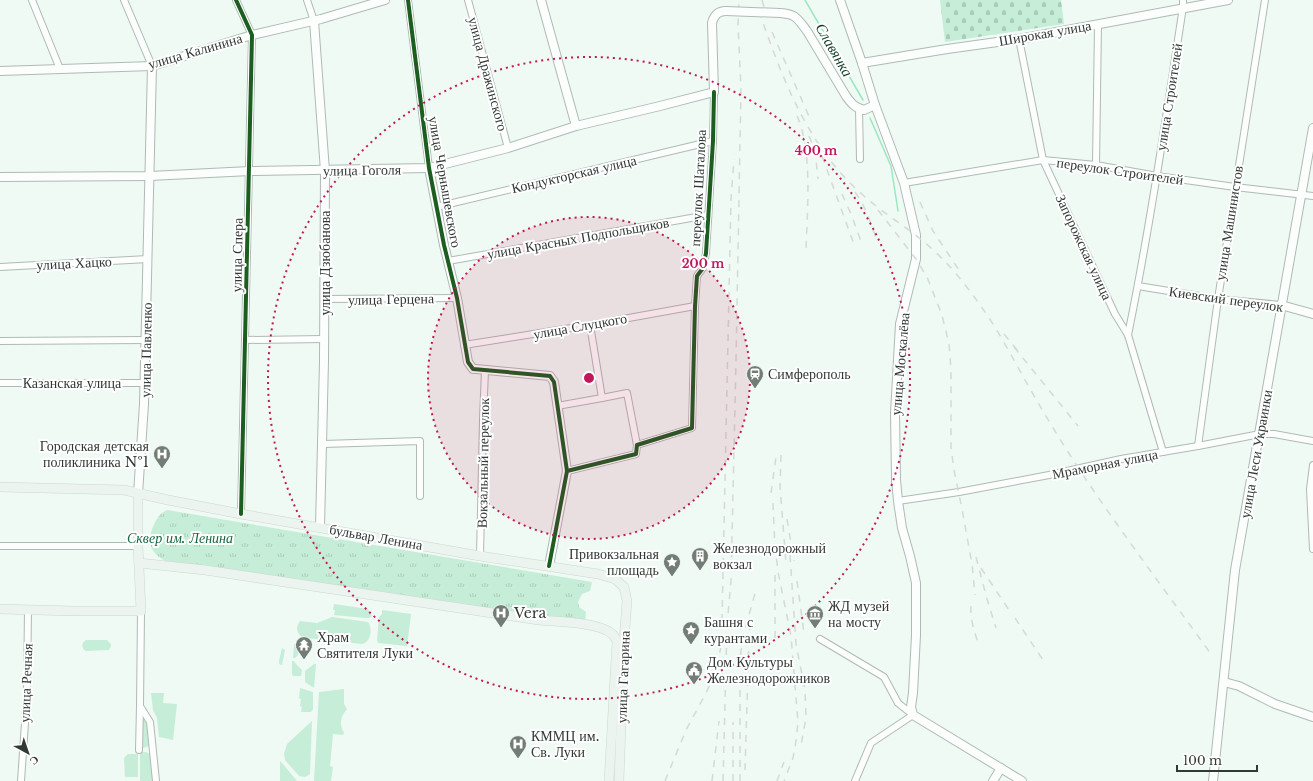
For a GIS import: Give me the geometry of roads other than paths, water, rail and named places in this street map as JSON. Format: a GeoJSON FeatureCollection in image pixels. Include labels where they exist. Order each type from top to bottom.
{"type":"FeatureCollection","features":[{"type":"Feature","properties":{"kind":"main road","name":"улица Калинина"},"geometry":{"type":"LineString","coordinates":[[0,70],[152,66],[252,35],[314,21],[385,0]]}},
{"type":"Feature","properties":{"kind":"main road"},"geometry":{"type":"LineString","coordinates":[[541,0],[576,126]]}},
{"type":"Feature","properties":{"kind":"main road","name":"улица Москалёва"},"geometry":{"type":"LineString","coordinates":[[840,0],[875,105],[904,183],[916,235],[916,259],[900,324],[895,413],[896,480],[898,501],[902,528],[916,583],[916,635],[911,707],[913,715]]}},
{"type":"Feature","properties":{"kind":"main road","name":"Широкая улица"},"geometry":{"type":"LineString","coordinates":[[862,63],[1019,39],[1098,24],[1183,4],[1228,0]]}},
{"type":"Feature","properties":{"kind":"main road"},"geometry":{"type":"LineString","coordinates":[[714,92],[712,22],[716,14],[721,11],[780,12],[792,14],[807,31],[852,105],[864,110],[875,105]]}},
{"type":"Feature","properties":{"kind":"main road","name":"улица Дзюбанова"},"geometry":{"type":"LineString","coordinates":[[314,21],[325,171],[323,444],[320,527]]}},
{"type":"Feature","properties":{"kind":"main road","name":"улица Павленко"},"geometry":{"type":"LineString","coordinates":[[141,611],[138,546],[138,494],[145,383],[152,66]]}},
{"type":"Feature","properties":{"kind":"main road","name":"улица Гоголя"},"geometry":{"type":"LineString","coordinates":[[0,177],[150,176],[428,168],[508,148],[576,126],[714,92]]}},
{"type":"Feature","properties":{"kind":"main road","name":"улица Леси Украинки"},"geometry":{"type":"LineString","coordinates":[[1213,781],[1235,570],[1313,128]]}},
{"type":"Feature","properties":{"kind":"main road","name":"улица Чернышевского"},"geometry":{"type":"LineString","coordinates":[[428,168],[457,298],[468,362],[473,369],[485,370]]}},
{"type":"Feature","properties":{"kind":"main road","name":"Киевский переулок"},"geometry":{"type":"LineString","coordinates":[[1281,306],[1313,314]]}},
{"type":"Feature","properties":{"kind":"main road"},"geometry":{"type":"LineString","coordinates":[[485,370],[550,376],[554,382],[567,471],[549,566]]}},
{"type":"Feature","properties":{"kind":"main road","name":"бульвар Ленина"},"geometry":{"type":"LineString","coordinates":[[0,487],[124,490],[241,514],[480,556],[598,574],[614,579]]}},
{"type":"Feature","properties":{"kind":"main road","name":"улица Гагарина"},"geometry":{"type":"LineString","coordinates":[[139,563],[205,570],[539,620],[600,627],[614,635],[617,641],[609,781]]}},
{"type":"Feature","properties":{"kind":"main road","name":"улица Гагарина"},"geometry":{"type":"LineString","coordinates":[[614,579],[624,587],[627,601],[624,641],[619,781]]}},
{"type":"Feature","properties":{"kind":"main road"},"geometry":{"type":"LineString","coordinates":[[0,609],[141,611]]}},
{"type":"Feature","properties":{"kind":"main road"},"geometry":{"type":"LineString","coordinates":[[1224,682],[1239,686],[1275,704],[1313,717]]}},
{"type":"Feature","properties":{"kind":"main road"},"geometry":{"type":"LineString","coordinates":[[913,715],[1022,781]]}},
{"type":"Feature","properties":{"kind":"main road"},"geometry":{"type":"LineString","coordinates":[[993,781],[1000,768]]}},
{"type":"Feature","properties":{"kind":"street"},"geometry":{"type":"LineString","coordinates":[[32,0],[60,69]]}},
{"type":"Feature","properties":{"kind":"street","name":"улица Павленко"},"geometry":{"type":"LineString","coordinates":[[124,0],[152,66]]}},
{"type":"Feature","properties":{"kind":"street","name":"улица Спера"},"geometry":{"type":"LineString","coordinates":[[236,0],[252,35],[241,514]]}},
{"type":"Feature","properties":{"kind":"street","name":"улица Дзюбанова"},"geometry":{"type":"LineString","coordinates":[[307,0],[314,21]]}},
{"type":"Feature","properties":{"kind":"street","name":"улица Чернышевского"},"geometry":{"type":"LineString","coordinates":[[408,0],[428,168]]}},
{"type":"Feature","properties":{"kind":"street","name":"улица Дражинского"},"geometry":{"type":"LineString","coordinates":[[468,0],[508,148]]}},
{"type":"Feature","properties":{"kind":"street","name":"улица Машинистов"},"geometry":{"type":"LineString","coordinates":[[1198,446],[1218,299],[1265,0]]}},
{"type":"Feature","properties":{"kind":"street","name":"улица Строителей"},"geometry":{"type":"LineString","coordinates":[[1128,335],[1138,286],[1183,4]]}},
{"type":"Feature","properties":{"kind":"street"},"geometry":{"type":"LineString","coordinates":[[1096,165],[1098,24]]}},
{"type":"Feature","properties":{"kind":"street","name":"Запорожская улица"},"geometry":{"type":"LineString","coordinates":[[1019,39],[1043,160],[1115,314],[1128,335],[1163,452]]}},
{"type":"Feature","properties":{"kind":"street","name":"переулок Шаталова"},"geometry":{"type":"LineString","coordinates":[[637,445],[692,428],[695,306],[697,276],[704,268],[706,253],[713,141],[714,92]]}},
{"type":"Feature","properties":{"kind":"street"},"geometry":{"type":"LineString","coordinates":[[859,109],[860,160]]}},
{"type":"Feature","properties":{"kind":"street","name":"Кондукторская улица"},"geometry":{"type":"LineString","coordinates":[[436,207],[713,141]]}},
{"type":"Feature","properties":{"kind":"street","name":"переулок Строителей"},"geometry":{"type":"LineString","coordinates":[[904,183],[1043,160],[1096,165],[1156,176],[1313,196]]}},
{"type":"Feature","properties":{"kind":"street","name":"улица Красных Подпольщиков"},"geometry":{"type":"LineString","coordinates":[[448,261],[708,215]]}},
{"type":"Feature","properties":{"kind":"street","name":"улица Хацко"},"geometry":{"type":"LineString","coordinates":[[0,267],[148,259]]}},
{"type":"Feature","properties":{"kind":"street","name":"Киевский переулок"},"geometry":{"type":"LineString","coordinates":[[1138,286],[1218,299],[1281,306]]}},
{"type":"Feature","properties":{"kind":"street","name":"улица Герцена"},"geometry":{"type":"LineString","coordinates":[[325,299],[457,298]]}},
{"type":"Feature","properties":{"kind":"street","name":"улица Слуцкого"},"geometry":{"type":"LineString","coordinates":[[464,345],[590,325],[695,306]]}},
{"type":"Feature","properties":{"kind":"street"},"geometry":{"type":"LineString","coordinates":[[590,325],[602,398]]}},
{"type":"Feature","properties":{"kind":"street"},"geometry":{"type":"LineString","coordinates":[[246,340],[324,339]]}},
{"type":"Feature","properties":{"kind":"street"},"geometry":{"type":"LineString","coordinates":[[0,341],[146,340]]}},
{"type":"Feature","properties":{"kind":"street","name":"Вокзальный переулок"},"geometry":{"type":"LineString","coordinates":[[480,556],[482,420],[485,370]]}},
{"type":"Feature","properties":{"kind":"street","name":"Казанская улица"},"geometry":{"type":"LineString","coordinates":[[0,383],[145,383]]}},
{"type":"Feature","properties":{"kind":"street"},"geometry":{"type":"LineString","coordinates":[[557,406],[626,393],[637,445],[636,454],[567,471]]}},
{"type":"Feature","properties":{"kind":"street","name":"Мраморная улица"},"geometry":{"type":"LineString","coordinates":[[898,501],[959,492],[1049,475],[1120,459],[1260,434],[1274,434],[1313,441]]}},
{"type":"Feature","properties":{"kind":"street"},"geometry":{"type":"LineString","coordinates":[[323,444],[420,441],[420,496]]}},
{"type":"Feature","properties":{"kind":"street"},"geometry":{"type":"LineString","coordinates":[[1313,466],[1310,489],[1313,549]]}},
{"type":"Feature","properties":{"kind":"street"},"geometry":{"type":"LineString","coordinates":[[0,546],[138,546]]}},
{"type":"Feature","properties":{"kind":"street","name":"улица Речная"},"geometry":{"type":"LineString","coordinates":[[21,781],[27,694],[28,609]]}},
{"type":"Feature","properties":{"kind":"street","name":"улица Павленко"},"geometry":{"type":"LineString","coordinates":[[139,750],[141,611]]}},
{"type":"Feature","properties":{"kind":"street"},"geometry":{"type":"LineString","coordinates":[[820,639],[884,677],[898,703],[913,715],[871,743],[858,780]]}},
{"type":"Feature","properties":{"kind":"street"},"geometry":{"type":"LineString","coordinates":[[140,706],[150,722],[156,781]]}},
{"type":"Feature","properties":{"kind":"waterway","name":"Славянка"},"geometry":{"type":"LineString","coordinates":[[805,0],[863,100]]}},
{"type":"Feature","properties":{"kind":"waterway","name":"Славянка"},"geometry":{"type":"LineString","coordinates":[[870,118],[891,166],[898,211]]}},
{"type":"Feature","properties":{"kind":"railway"},"geometry":{"type":"LineString","coordinates":[[723,781],[727,625],[731,581],[736,361],[741,89],[738,25],[739,0]]}},
{"type":"Feature","properties":{"kind":"railway"},"geometry":{"type":"LineString","coordinates":[[762,0],[767,17]]}},
{"type":"Feature","properties":{"kind":"railway"},"geometry":{"type":"LineString","coordinates":[[759,11],[777,61],[799,111],[827,156],[844,177],[864,196],[932,249],[968,288],[998,332],[1045,414],[1079,469],[1211,654]]}},
{"type":"Feature","properties":{"kind":"railway"},"geometry":{"type":"LineString","coordinates":[[772,32],[811,121]]}},
{"type":"Feature","properties":{"kind":"railway"},"geometry":{"type":"LineString","coordinates":[[797,116],[802,130],[807,164],[808,201],[806,251]]}},
{"type":"Feature","properties":{"kind":"railway"},"geometry":{"type":"LineString","coordinates":[[809,136],[815,150],[818,179]]}},
{"type":"Feature","properties":{"kind":"railway"},"geometry":{"type":"LineString","coordinates":[[822,156],[855,247]]}},
{"type":"Feature","properties":{"kind":"railway"},"geometry":{"type":"LineString","coordinates":[[722,621],[731,199],[734,159]]}},
{"type":"Feature","properties":{"kind":"railway"},"geometry":{"type":"LineString","coordinates":[[855,192],[865,210],[877,241]]}},
{"type":"Feature","properties":{"kind":"railway"},"geometry":{"type":"LineString","coordinates":[[842,194],[862,244]]}},
{"type":"Feature","properties":{"kind":"railway"},"geometry":{"type":"LineString","coordinates":[[920,202],[933,231],[959,270]]}},
{"type":"Feature","properties":{"kind":"railway"},"geometry":{"type":"LineString","coordinates":[[878,210],[916,259],[927,277],[942,315],[949,344],[951,370],[951,448],[972,564],[975,595]]}},
{"type":"Feature","properties":{"kind":"railway"},"geometry":{"type":"LineString","coordinates":[[1004,334],[1018,351]]}},
{"type":"Feature","properties":{"kind":"railway"},"geometry":{"type":"LineString","coordinates":[[1014,347],[1078,426]]}},
{"type":"Feature","properties":{"kind":"railway"},"geometry":{"type":"LineString","coordinates":[[781,455],[780,487],[786,563]]}},
{"type":"Feature","properties":{"kind":"railway"},"geometry":{"type":"LineString","coordinates":[[771,493],[776,457]]}},
{"type":"Feature","properties":{"kind":"railway"},"geometry":{"type":"LineString","coordinates":[[773,503],[775,549]]}},
{"type":"Feature","properties":{"kind":"railway"},"geometry":{"type":"LineString","coordinates":[[787,519],[794,561]]}},
{"type":"Feature","properties":{"kind":"railway"},"geometry":{"type":"LineString","coordinates":[[775,545],[778,572],[791,636],[798,722],[793,758],[784,781]]}},
{"type":"Feature","properties":{"kind":"railway"},"geometry":{"type":"LineString","coordinates":[[790,555],[796,644],[805,690],[806,718],[801,745]]}},
{"type":"Feature","properties":{"kind":"railway"},"geometry":{"type":"LineString","coordinates":[[976,557],[996,628]]}},
{"type":"Feature","properties":{"kind":"railway"},"geometry":{"type":"LineString","coordinates":[[981,568],[1009,610]]}},
{"type":"Feature","properties":{"kind":"railway"},"geometry":{"type":"LineString","coordinates":[[775,575],[775,641]]}},
{"type":"Feature","properties":{"kind":"railway"},"geometry":{"type":"LineString","coordinates":[[797,581],[804,633]]}},
{"type":"Feature","properties":{"kind":"railway"},"geometry":{"type":"LineString","coordinates":[[740,781],[740,659],[743,636],[756,590]]}},
{"type":"Feature","properties":{"kind":"railway"},"geometry":{"type":"LineString","coordinates":[[971,606],[972,621],[979,646]]}},
{"type":"Feature","properties":{"kind":"railway"},"geometry":{"type":"LineString","coordinates":[[1015,618],[1043,660]]}},
{"type":"Feature","properties":{"kind":"railway"},"geometry":{"type":"LineString","coordinates":[[745,770],[750,624]]}},
{"type":"Feature","properties":{"kind":"railway"},"geometry":{"type":"LineString","coordinates":[[665,781],[686,730],[714,676],[722,641]]}},
{"type":"Feature","properties":{"kind":"railway"},"geometry":{"type":"LineString","coordinates":[[712,781],[719,721]]}},
{"type":"Feature","properties":{"kind":"railway"},"geometry":{"type":"LineString","coordinates":[[733,722],[733,781]]}},
{"type":"Feature","properties":{"kind":"railway"},"geometry":{"type":"LineString","coordinates":[[777,781],[784,762]]}},
{"type":"Feature","properties":{"kind":"place","name":"Симферополь"},"geometry":{"type":"Point","coordinates":[755,389]}},
{"type":"Feature","properties":{"kind":"place","name":"Городская детская поликлиника №1"},"geometry":{"type":"Point","coordinates":[162,469]}},
{"type":"Feature","properties":{"kind":"place","name":"Железнодорожный вокзал"},"geometry":{"type":"Point","coordinates":[700,571]}},
{"type":"Feature","properties":{"kind":"place","name":"Привокзальная площадь"},"geometry":{"type":"Point","coordinates":[672,577]}},
{"type":"Feature","properties":{"kind":"place","name":"Vera"},"geometry":{"type":"Point","coordinates":[501,628]}},
{"type":"Feature","properties":{"kind":"place","name":"ЖД музей на мосту"},"geometry":{"type":"Point","coordinates":[815,629]}},
{"type":"Feature","properties":{"kind":"place","name":"Башня с курантами"},"geometry":{"type":"Point","coordinates":[691,645]}},
{"type":"Feature","properties":{"kind":"place","name":"Храм Святителя Луки"},"geometry":{"type":"Point","coordinates":[304,660]}},
{"type":"Feature","properties":{"kind":"place","name":"Дом Культуры Железнодорожников"},"geometry":{"type":"Point","coordinates":[694,685]}},
{"type":"Feature","properties":{"kind":"place","name":"КММЦ им. Св. Луки"},"geometry":{"type":"Point","coordinates":[518,759]}},
{"type":"Feature","properties":{"kind":"park label","name":"Сквер им. Ленина"},"geometry":{"type":"Point","coordinates":[180,538]}}]}
